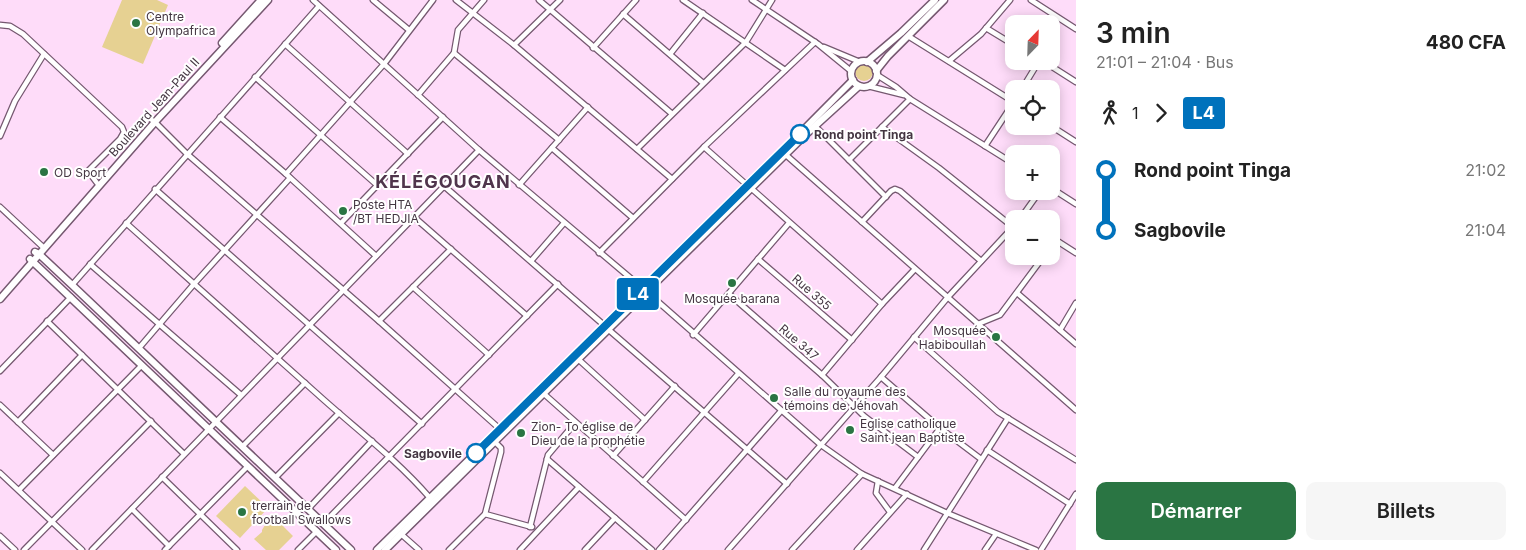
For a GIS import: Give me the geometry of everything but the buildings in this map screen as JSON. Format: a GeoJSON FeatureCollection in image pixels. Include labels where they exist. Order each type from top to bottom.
{"type":"FeatureCollection","features":[{"type":"Feature","properties":{"kind":"main road","name":"Boulevard Jean-Paul II"},"geometry":{"type":"LineString","coordinates":[[0,294],[261,0]]}},
{"type":"Feature","properties":{"kind":"main road","name":"Boulevard Jean-Paul II"},"geometry":{"type":"LineString","coordinates":[[43,247],[97,182],[268,0]]}},
{"type":"Feature","properties":{"kind":"main road"},"geometry":{"type":"LineString","coordinates":[[859,86],[853,80],[851,71],[855,65],[863,62],[900,33],[935,0]]}},
{"type":"Feature","properties":{"kind":"main road"},"geometry":{"type":"LineString","coordinates":[[750,187],[859,86],[868,86],[874,82],[876,73],[888,56],[944,0]]}},
{"type":"Feature","properties":{"kind":"main road"},"geometry":{"type":"LineString","coordinates":[[863,62],[873,65],[876,73]]}},
{"type":"Feature","properties":{"kind":"main road"},"geometry":{"type":"LineString","coordinates":[[377,550],[645,291],[750,187],[853,80]]}},
{"type":"Feature","properties":{"kind":"main road"},"geometry":{"type":"LineString","coordinates":[[37,253],[72,284],[351,550]]}},
{"type":"Feature","properties":{"kind":"main road","name":"Boulevard Jean-Paul II"},"geometry":{"type":"LineString","coordinates":[[0,299],[31,260]]}},
{"type":"Feature","properties":{"kind":"main road"},"geometry":{"type":"LineString","coordinates":[[31,260],[336,550]]}},
{"type":"Feature","properties":{"kind":"main road"},"geometry":{"type":"LineString","coordinates":[[385,550],[495,442],[502,431]]}},
{"type":"Feature","properties":{"kind":"street"},"geometry":{"type":"LineString","coordinates":[[313,0],[479,150],[645,291],[693,335],[821,445],[862,474],[947,513],[1036,550]]}},
{"type":"Feature","properties":{"kind":"street"},"geometry":{"type":"LineString","coordinates":[[374,0],[409,30]]}},
{"type":"Feature","properties":{"kind":"street"},"geometry":{"type":"LineString","coordinates":[[139,348],[257,215],[321,135],[384,64],[433,0]]}},
{"type":"Feature","properties":{"kind":"street"},"geometry":{"type":"LineString","coordinates":[[456,0],[514,45],[672,179]]}},
{"type":"Feature","properties":{"kind":"street"},"geometry":{"type":"LineString","coordinates":[[418,95],[454,53],[458,30],[484,0]]}},
{"type":"Feature","properties":{"kind":"street"},"geometry":{"type":"LineString","coordinates":[[539,0],[671,114]]}},
{"type":"Feature","properties":{"kind":"street"},"geometry":{"type":"LineString","coordinates":[[514,45],[560,0]]}},
{"type":"Feature","properties":{"kind":"street"},"geometry":{"type":"LineString","coordinates":[[593,48],[636,0]]}},
{"type":"Feature","properties":{"kind":"street"},"geometry":{"type":"LineString","coordinates":[[683,0],[785,70]]}},
{"type":"Feature","properties":{"kind":"street"},"geometry":{"type":"LineString","coordinates":[[752,0],[817,43],[851,71]]}},
{"type":"Feature","properties":{"kind":"street"},"geometry":{"type":"LineString","coordinates":[[636,149],[746,42],[772,0]]}},
{"type":"Feature","properties":{"kind":"street"},"geometry":{"type":"LineString","coordinates":[[949,61],[971,44],[1010,0]]}},
{"type":"Feature","properties":{"kind":"street"},"geometry":{"type":"LineString","coordinates":[[1031,0],[1076,30]]}},
{"type":"Feature","properties":{"kind":"street"},"geometry":{"type":"LineString","coordinates":[[72,284],[186,153],[319,6]]}},
{"type":"Feature","properties":{"kind":"street"},"geometry":{"type":"LineString","coordinates":[[670,54],[703,13]]}},
{"type":"Feature","properties":{"kind":"street"},"geometry":{"type":"LineString","coordinates":[[623,14],[703,83]]}},
{"type":"Feature","properties":{"kind":"street"},"geometry":{"type":"LineString","coordinates":[[0,25],[15,28],[122,127],[124,132],[120,139],[88,171],[97,182]]}},
{"type":"Feature","properties":{"kind":"street"},"geometry":{"type":"LineString","coordinates":[[986,28],[1005,40]]}},
{"type":"Feature","properties":{"kind":"street"},"geometry":{"type":"LineString","coordinates":[[908,36],[1005,96]]}},
{"type":"Feature","properties":{"kind":"street"},"geometry":{"type":"LineString","coordinates":[[817,43],[863,62]]}},
{"type":"Feature","properties":{"kind":"street"},"geometry":{"type":"LineString","coordinates":[[599,253],[704,147],[785,70],[817,43]]}},
{"type":"Feature","properties":{"kind":"street"},"geometry":{"type":"LineString","coordinates":[[285,44],[408,154]]}},
{"type":"Feature","properties":{"kind":"street"},"geometry":{"type":"LineString","coordinates":[[454,53],[559,140]]}},
{"type":"Feature","properties":{"kind":"street"},"geometry":{"type":"LineString","coordinates":[[0,136],[15,101],[44,54]]}},
{"type":"Feature","properties":{"kind":"street"},"geometry":{"type":"LineString","coordinates":[[1057,70],[1076,82]]}},
{"type":"Feature","properties":{"kind":"street"},"geometry":{"type":"LineString","coordinates":[[876,73],[908,97],[1005,158]]}},
{"type":"Feature","properties":{"kind":"street"},"geometry":{"type":"LineString","coordinates":[[256,77],[377,185]]}},
{"type":"Feature","properties":{"kind":"street"},"geometry":{"type":"LineString","coordinates":[[868,86],[908,97]]}},
{"type":"Feature","properties":{"kind":"street"},"geometry":{"type":"LineString","coordinates":[[849,160],[882,127],[908,97]]}},
{"type":"Feature","properties":{"kind":"street"},"geometry":{"type":"LineString","coordinates":[[520,184],[588,107]]}},
{"type":"Feature","properties":{"kind":"street"},"geometry":{"type":"LineString","coordinates":[[985,146],[1005,116]]}},
{"type":"Feature","properties":{"kind":"street"},"geometry":{"type":"LineString","coordinates":[[220,117],[376,256]]}},
{"type":"Feature","properties":{"kind":"street"},"geometry":{"type":"LineString","coordinates":[[340,223],[443,117]]}},
{"type":"Feature","properties":{"kind":"street"},"geometry":{"type":"LineString","coordinates":[[153,121],[186,153],[379,320],[502,431]]}},
{"type":"Feature","properties":{"kind":"street"},"geometry":{"type":"LineString","coordinates":[[815,126],[886,197]]}},
{"type":"Feature","properties":{"kind":"street"},"geometry":{"type":"LineString","coordinates":[[882,127],[939,168],[1005,220]]}},
{"type":"Feature","properties":{"kind":"street"},"geometry":{"type":"LineString","coordinates":[[1060,132],[1076,142]]}},
{"type":"Feature","properties":{"kind":"street"},"geometry":{"type":"LineString","coordinates":[[704,147],[882,304]]}},
{"type":"Feature","properties":{"kind":"street"},"geometry":{"type":"LineString","coordinates":[[552,148],[633,218]]}},
{"type":"Feature","properties":{"kind":"street"},"geometry":{"type":"LineString","coordinates":[[92,550],[479,150]]}},
{"type":"Feature","properties":{"kind":"street"},"geometry":{"type":"LineString","coordinates":[[786,155],[1076,410]]}},
{"type":"Feature","properties":{"kind":"street"},"geometry":{"type":"LineString","coordinates":[[444,186],[787,484]]}},
{"type":"Feature","properties":{"kind":"street"},"geometry":{"type":"LineString","coordinates":[[156,189],[422,424]]}},
{"type":"Feature","properties":{"kind":"street"},"geometry":{"type":"LineString","coordinates":[[862,222],[895,189],[900,190],[982,261]]}},
{"type":"Feature","properties":{"kind":"street"},"geometry":{"type":"LineString","coordinates":[[1060,194],[1076,204]]}},
{"type":"Feature","properties":{"kind":"street"},"geometry":{"type":"LineString","coordinates":[[0,208],[43,247]]}},
{"type":"Feature","properties":{"kind":"street"},"geometry":{"type":"LineString","coordinates":[[414,217],[527,316]]}},
{"type":"Feature","properties":{"kind":"street"},"geometry":{"type":"LineString","coordinates":[[126,223],[338,413],[412,476],[430,498]]}},
{"type":"Feature","properties":{"kind":"street"},"geometry":{"type":"LineString","coordinates":[[531,261],[564,223]]}},
{"type":"Feature","properties":{"kind":"street"},"geometry":{"type":"LineString","coordinates":[[693,335],[789,223]]}},
{"type":"Feature","properties":{"kind":"street"},"geometry":{"type":"LineString","coordinates":[[731,549],[948,297],[1005,235]]}},
{"type":"Feature","properties":{"kind":"street"},"geometry":{"type":"LineString","coordinates":[[1060,244],[1076,254]]}},
{"type":"Feature","properties":{"kind":"street"},"geometry":{"type":"LineString","coordinates":[[379,320],[452,249]]}},
{"type":"Feature","properties":{"kind":"street","name":"Rue 355"},"geometry":{"type":"LineString","coordinates":[[758,258],[852,340]]}},
{"type":"Feature","properties":{"kind":"street"},"geometry":{"type":"LineString","coordinates":[[90,264],[158,325],[241,395]]}},
{"type":"Feature","properties":{"kind":"street"},"geometry":{"type":"LineString","coordinates":[[978,324],[1000,315],[1037,265]]}},
{"type":"Feature","properties":{"kind":"street"},"geometry":{"type":"LineString","coordinates":[[822,375],[882,304],[916,269]]}},
{"type":"Feature","properties":{"kind":"street"},"geometry":{"type":"LineString","coordinates":[[323,524],[558,284]]}},
{"type":"Feature","properties":{"kind":"street"},"geometry":{"type":"LineString","coordinates":[[413,287],[489,355]]}},
{"type":"Feature","properties":{"kind":"street"},"geometry":{"type":"LineString","coordinates":[[1017,293],[1076,344]]}},
{"type":"Feature","properties":{"kind":"street","name":"Rue 347"},"geometry":{"type":"LineString","coordinates":[[729,294],[822,375],[870,421],[918,457]]}},
{"type":"Feature","properties":{"kind":"street"},"geometry":{"type":"LineString","coordinates":[[0,371],[71,297]]}},
{"type":"Feature","properties":{"kind":"street"},"geometry":{"type":"LineString","coordinates":[[1060,330],[1076,303]]}},
{"type":"Feature","properties":{"kind":"street"},"geometry":{"type":"LineString","coordinates":[[46,321],[184,454]]}},
{"type":"Feature","properties":{"kind":"street"},"geometry":{"type":"LineString","coordinates":[[914,338],[989,405],[1076,460]]}},
{"type":"Feature","properties":{"kind":"street"},"geometry":{"type":"LineString","coordinates":[[18,422],[82,355]]}},
{"type":"Feature","properties":{"kind":"street"},"geometry":{"type":"LineString","coordinates":[[578,356],[645,420]]}},
{"type":"Feature","properties":{"kind":"street"},"geometry":{"type":"LineString","coordinates":[[19,490],[142,365]]}},
{"type":"Feature","properties":{"kind":"street"},"geometry":{"type":"LineString","coordinates":[[643,482],[738,374]]}},
{"type":"Feature","properties":{"kind":"street"},"geometry":{"type":"LineString","coordinates":[[881,377],[940,428],[980,459]]}},
{"type":"Feature","properties":{"kind":"street"},"geometry":{"type":"LineString","coordinates":[[242,447],[305,383]]}},
{"type":"Feature","properties":{"kind":"street"},"geometry":{"type":"LineString","coordinates":[[613,456],[675,386]]}},
{"type":"Feature","properties":{"kind":"street"},"geometry":{"type":"LineString","coordinates":[[542,392],[686,520]]}},
{"type":"Feature","properties":{"kind":"street"},"geometry":{"type":"LineString","coordinates":[[0,405],[53,455]]}},
{"type":"Feature","properties":{"kind":"street"},"geometry":{"type":"LineString","coordinates":[[659,550],[781,411]]}},
{"type":"Feature","properties":{"kind":"street"},"geometry":{"type":"LineString","coordinates":[[276,477],[338,413]]}},
{"type":"Feature","properties":{"kind":"street"},"geometry":{"type":"LineString","coordinates":[[924,550],[980,459],[1008,418]]}},
{"type":"Feature","properties":{"kind":"street"},"geometry":{"type":"LineString","coordinates":[[24,550],[151,421]]}},
{"type":"Feature","properties":{"kind":"street"},"geometry":{"type":"LineString","coordinates":[[530,527],[547,459],[553,447],[575,423]]}},
{"type":"Feature","properties":{"kind":"street"},"geometry":{"type":"LineString","coordinates":[[895,488],[940,428]]}},
{"type":"Feature","properties":{"kind":"street"},"geometry":{"type":"LineString","coordinates":[[308,509],[372,441]]}},
{"type":"Feature","properties":{"kind":"street"},"geometry":{"type":"LineString","coordinates":[[449,550],[485,514],[501,452],[495,442]]}},
{"type":"Feature","properties":{"kind":"street"},"geometry":{"type":"LineString","coordinates":[[987,450],[1070,504]]}},
{"type":"Feature","properties":{"kind":"street"},"geometry":{"type":"LineString","coordinates":[[547,459],[652,550]]}},
{"type":"Feature","properties":{"kind":"street"},"geometry":{"type":"LineString","coordinates":[[132,509],[167,548],[248,466]]}},
{"type":"Feature","properties":{"kind":"street"},"geometry":{"type":"LineString","coordinates":[[0,472],[82,550]]}},
{"type":"Feature","properties":{"kind":"street"},"geometry":{"type":"LineString","coordinates":[[792,550],[862,474]]}},
{"type":"Feature","properties":{"kind":"street"},"geometry":{"type":"LineString","coordinates":[[162,477],[236,550]]}},
{"type":"Feature","properties":{"kind":"street"},"geometry":{"type":"LineString","coordinates":[[878,481],[876,494],[890,512]]}},
{"type":"Feature","properties":{"kind":"street"},"geometry":{"type":"LineString","coordinates":[[520,550],[579,487]]}},
{"type":"Feature","properties":{"kind":"street"},"geometry":{"type":"LineString","coordinates":[[857,550],[907,494]]}},
{"type":"Feature","properties":{"kind":"street"},"geometry":{"type":"LineString","coordinates":[[1041,550],[1076,494]]}},
{"type":"Feature","properties":{"kind":"street"},"geometry":{"type":"LineString","coordinates":[[485,514],[538,529]]}},
{"type":"Feature","properties":{"kind":"street"},"geometry":{"type":"LineString","coordinates":[[585,550],[614,518]]}},
{"type":"Feature","properties":{"kind":"street"},"geometry":{"type":"LineString","coordinates":[[298,550],[317,531]]}},
{"type":"Feature","properties":{"kind":"street"},"geometry":{"type":"LineString","coordinates":[[401,534],[419,550]]}},
{"type":"Feature","properties":{"kind":"street"},"geometry":{"type":"LineString","coordinates":[[985,550],[996,534]]}},
{"type":"Feature","properties":{"kind":"street"},"geometry":{"type":"LineString","coordinates":[[0,536],[15,550]]}},
{"type":"Feature","properties":{"kind":"shaded area"},"geometry":{"type":"Polygon","coordinates":[[[122,0],[157,0],[168,5],[143,64],[102,47],[122,0]]]}},
{"type":"Feature","properties":{"kind":"shaded area"},"geometry":{"type":"Polygon","coordinates":[[[864,63],[870,66],[873,72],[870,78],[864,81],[858,78],[855,72],[858,66],[864,63]]]}},
{"type":"Feature","properties":{"kind":"shaded area","name":"trerrain de football Swallows"},"geometry":{"type":"Polygon","coordinates":[[[245,486],[268,508],[240,538],[216,516],[245,486]]]}},
{"type":"Feature","properties":{"kind":"shaded area"},"geometry":{"type":"Polygon","coordinates":[[[276,513],[283,522],[283,526],[293,536],[279,550],[266,550],[254,539],[262,532],[265,525],[270,525],[276,513]]]}},
{"type":"Feature","properties":{"kind":"bus line","name":"L4"},"geometry":{"type":"LineString","coordinates":[[476,453],[800,134]]}},
{"type":"Feature","properties":{"kind":"place","name":"Centre Olympafrica"},"geometry":{"type":"Point","coordinates":[136,23]}},
{"type":"Feature","properties":{"kind":"place","name":"Rond point Tinga"},"geometry":{"type":"Point","coordinates":[800,134]}},
{"type":"Feature","properties":{"kind":"place","name":"OD Sport"},"geometry":{"type":"Point","coordinates":[44,172]}},
{"type":"Feature","properties":{"kind":"place","name":"Poste HTA /BT HEDJIA"},"geometry":{"type":"Point","coordinates":[343,211]}},
{"type":"Feature","properties":{"kind":"place","name":"Mosquée barana"},"geometry":{"type":"Point","coordinates":[732,283]}},
{"type":"Feature","properties":{"kind":"place","name":"Mosquée Habiboullah"},"geometry":{"type":"Point","coordinates":[996,337]}},
{"type":"Feature","properties":{"kind":"place","name":"Salle du royaume des témoins de Jéhovah"},"geometry":{"type":"Point","coordinates":[774,398]}},
{"type":"Feature","properties":{"kind":"place","name":"Eglise catholique Saint jean Baptiste"},"geometry":{"type":"Point","coordinates":[850,430]}},
{"type":"Feature","properties":{"kind":"place","name":"Zion- To église de Dieu de la prophétie"},"geometry":{"type":"Point","coordinates":[521,433]}},
{"type":"Feature","properties":{"kind":"place","name":"Sagbovile"},"geometry":{"type":"Point","coordinates":[476,453]}},
{"type":"Feature","properties":{"kind":"place","name":"trerrain de football Swallows"},"geometry":{"type":"Point","coordinates":[242,512]}},
{"type":"Feature","properties":{"kind":"district","name":"KÉLÉGOUGAN"},"geometry":{"type":"Point","coordinates":[443,181]}}]}
